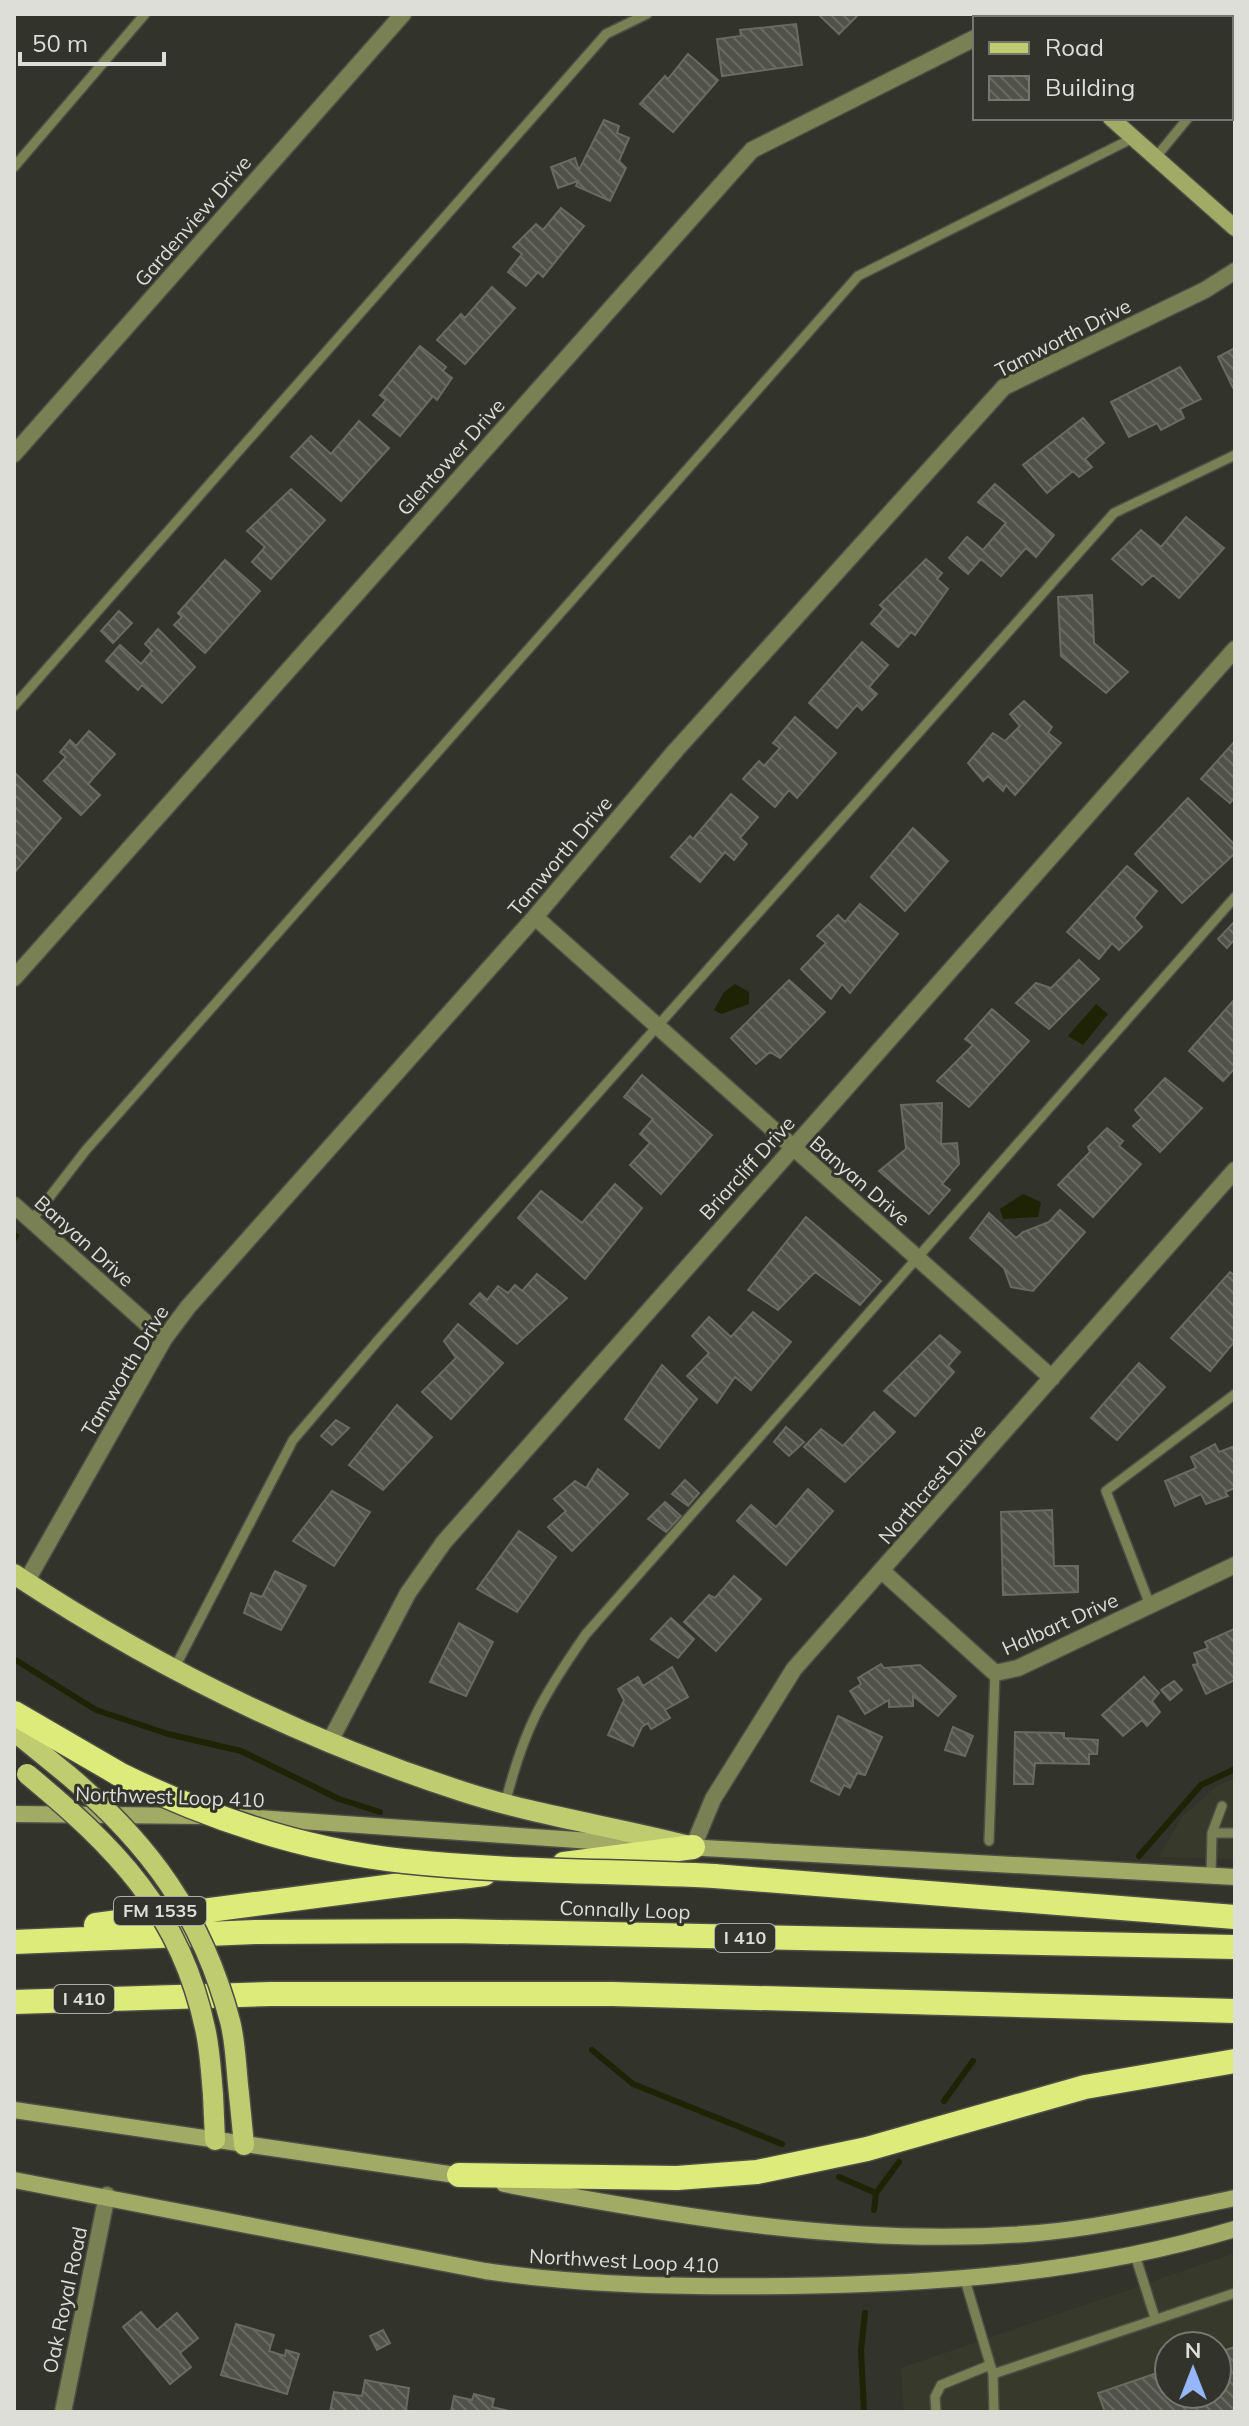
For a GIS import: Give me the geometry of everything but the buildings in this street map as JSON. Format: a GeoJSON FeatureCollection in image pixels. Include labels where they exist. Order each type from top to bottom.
{"type":"FeatureCollection","features":[{"type":"Feature","properties":{"kind":"highway"},"geometry":{"type":"LineString","coordinates":[[14,1713],[119,1774],[205,1814],[269,1834],[372,1856],[470,1866],[714,1876],[1235,1917]]}},
{"type":"Feature","properties":{"kind":"highway"},"geometry":{"type":"LineString","coordinates":[[14,1939],[693,1847]]}},
{"type":"Feature","properties":{"kind":"highway","name":"Connally Loop"},"geometry":{"type":"LineString","coordinates":[[14,1939],[255,1932],[455,1931],[1235,1947]]}},
{"type":"Feature","properties":{"kind":"highway","name":"I 410"},"geometry":{"type":"LineString","coordinates":[[14,2002],[271,1994],[612,1994],[1235,2011]]}},
{"type":"Feature","properties":{"kind":"highway"},"geometry":{"type":"LineString","coordinates":[[459,2175],[677,2178],[757,2172],[867,2149],[1071,2090],[1235,2061]]}},
{"type":"Feature","properties":{"kind":"main road"},"geometry":{"type":"LineString","coordinates":[[1113,120],[1235,228]]}},
{"type":"Feature","properties":{"kind":"main road"},"geometry":{"type":"LineString","coordinates":[[20,1578],[174,1669],[329,1743],[463,1792],[693,1847]]}},
{"type":"Feature","properties":{"kind":"main road","name":"FM 1535"},"geometry":{"type":"LineString","coordinates":[[14,1731],[114,1814],[146,1849],[179,1896],[209,1957],[231,2024],[244,2145]]}},
{"type":"Feature","properties":{"kind":"main road","name":"FM 1535"},"geometry":{"type":"LineString","coordinates":[[21,1768],[75,1814],[126,1865],[157,1904],[183,1961],[205,2028],[215,2140]]}},
{"type":"Feature","properties":{"kind":"main road","name":"Northwest Loop 410"},"geometry":{"type":"LineString","coordinates":[[14,1814],[238,1817],[693,1847],[1235,1877]]}},
{"type":"Feature","properties":{"kind":"main road"},"geometry":{"type":"LineString","coordinates":[[14,2110],[459,2175],[730,2221],[915,2237],[1040,2233],[1111,2223],[1235,2198]]}},
{"type":"Feature","properties":{"kind":"main road","name":"Northwest Loop 410"},"geometry":{"type":"LineString","coordinates":[[14,2180],[107,2195],[485,2271],[555,2281],[680,2287],[900,2285],[1046,2272],[1135,2255],[1235,2229]]}},
{"type":"Feature","properties":{"kind":"street","name":"Gardenview Drive"},"geometry":{"type":"LineString","coordinates":[[14,454],[403,14]]}},
{"type":"Feature","properties":{"kind":"street","name":"Glentower Drive"},"geometry":{"type":"LineString","coordinates":[[14,978],[752,150],[973,39]]}},
{"type":"Feature","properties":{"kind":"street","name":"Tamworth Drive"},"geometry":{"type":"LineString","coordinates":[[20,1578],[164,1339],[209,1282],[535,917],[676,750],[1004,387],[1205,290],[1235,271]]}},
{"type":"Feature","properties":{"kind":"street","name":"Briarcliff Drive"},"geometry":{"type":"LineString","coordinates":[[329,1743],[408,1593],[444,1542],[1235,649]]}},
{"type":"Feature","properties":{"kind":"street","name":"Banyan Drive"},"geometry":{"type":"LineString","coordinates":[[535,917],[1052,1378]]}},
{"type":"Feature","properties":{"kind":"street","name":"Northcrest Drive"},"geometry":{"type":"LineString","coordinates":[[693,1847],[713,1799],[794,1669],[1235,1170]]}},
{"type":"Feature","properties":{"kind":"street","name":"Banyan Drive"},"geometry":{"type":"LineString","coordinates":[[14,1205],[164,1339]]}},
{"type":"Feature","properties":{"kind":"street","name":"Halbart Drive"},"geometry":{"type":"LineString","coordinates":[[882,1571],[995,1673],[1018,1668],[1235,1565]]}},
{"type":"Feature","properties":{"kind":"street","name":"Oak Royal Road"},"geometry":{"type":"LineString","coordinates":[[63,2412],[107,2195]]}},
{"type":"Feature","properties":{"kind":"lane"},"geometry":{"type":"LineString","coordinates":[[14,167],[145,14]]}},
{"type":"Feature","properties":{"kind":"lane"},"geometry":{"type":"LineString","coordinates":[[14,706],[606,34],[647,14]]}},
{"type":"Feature","properties":{"kind":"lane"},"geometry":{"type":"LineString","coordinates":[[1156,157],[1186,120]]}},
{"type":"Feature","properties":{"kind":"lane"},"geometry":{"type":"LineString","coordinates":[[31,1221],[86,1150],[858,276],[1133,138]]}},
{"type":"Feature","properties":{"kind":"lane"},"geometry":{"type":"LineString","coordinates":[[174,1669],[293,1440],[1114,513],[1235,455]]}},
{"type":"Feature","properties":{"kind":"lane"},"geometry":{"type":"LineString","coordinates":[[505,1804],[520,1745],[535,1711],[586,1634],[1235,897]]}},
{"type":"Feature","properties":{"kind":"lane"},"geometry":{"type":"LineString","coordinates":[[1150,1605],[1106,1491],[1235,1394]]}},
{"type":"Feature","properties":{"kind":"lane"},"geometry":{"type":"LineString","coordinates":[[989,1841],[995,1673]]}},
{"type":"Feature","properties":{"kind":"lane"},"geometry":{"type":"LineString","coordinates":[[1211,1876],[1212,1833],[1222,1806]]}},
{"type":"Feature","properties":{"kind":"lane"},"geometry":{"type":"LineString","coordinates":[[1212,1833],[1235,1833]]}},
{"type":"Feature","properties":{"kind":"lane"},"geometry":{"type":"LineString","coordinates":[[1135,2255],[1155,2318]]}},
{"type":"Feature","properties":{"kind":"lane"},"geometry":{"type":"LineString","coordinates":[[965,2280],[991,2369],[994,2412]]}},
{"type":"Feature","properties":{"kind":"lane"},"geometry":{"type":"LineString","coordinates":[[936,2412],[935,2397],[941,2385],[1235,2293]]}},
{"type":"Feature","properties":{"kind":"shaded area"},"geometry":{"type":"Polygon","coordinates":[[[735,984],[749,992],[749,1004],[721,1014],[714,1010],[724,992],[735,984]]]}},
{"type":"Feature","properties":{"kind":"shaded area"},"geometry":{"type":"Polygon","coordinates":[[[1096,1004],[1108,1014],[1083,1045],[1068,1036],[1096,1004]]]}},
{"type":"Feature","properties":{"kind":"shaded area"},"geometry":{"type":"Polygon","coordinates":[[[1023,1194],[1041,1202],[1038,1217],[1003,1219],[1000,1209],[1023,1194]]]}},
{"type":"Feature","properties":{"kind":"shaded area"},"geometry":{"type":"Polygon","coordinates":[[[1235,1778],[1235,1859],[1159,1857],[1182,1817],[1217,1786],[1235,1778]]]}},
{"type":"Feature","properties":{"kind":"shaded area"},"geometry":{"type":"Polygon","coordinates":[[[1235,2253],[1235,2412],[904,2412],[901,2368],[1235,2253]]]}},
{"type":"Feature","properties":{"kind":"waterway"},"geometry":{"type":"LineString","coordinates":[[14,1659],[96,1710],[168,1734],[241,1751],[339,1799],[380,1812]]}},
{"type":"Feature","properties":{"kind":"waterway"},"geometry":{"type":"LineString","coordinates":[[1139,1856],[1201,1785],[1235,1769]]}},
{"type":"Feature","properties":{"kind":"waterway"},"geometry":{"type":"LineString","coordinates":[[592,2050],[633,2084],[782,2144]]}},
{"type":"Feature","properties":{"kind":"waterway"},"geometry":{"type":"LineString","coordinates":[[944,2101],[973,2061]]}},
{"type":"Feature","properties":{"kind":"waterway"},"geometry":{"type":"LineString","coordinates":[[874,2210],[876,2193],[899,2162]]}},
{"type":"Feature","properties":{"kind":"waterway"},"geometry":{"type":"LineString","coordinates":[[839,2177],[876,2193]]}},
{"type":"Feature","properties":{"kind":"waterway"},"geometry":{"type":"LineString","coordinates":[[864,2412],[861,2350],[865,2313]]}}]}
